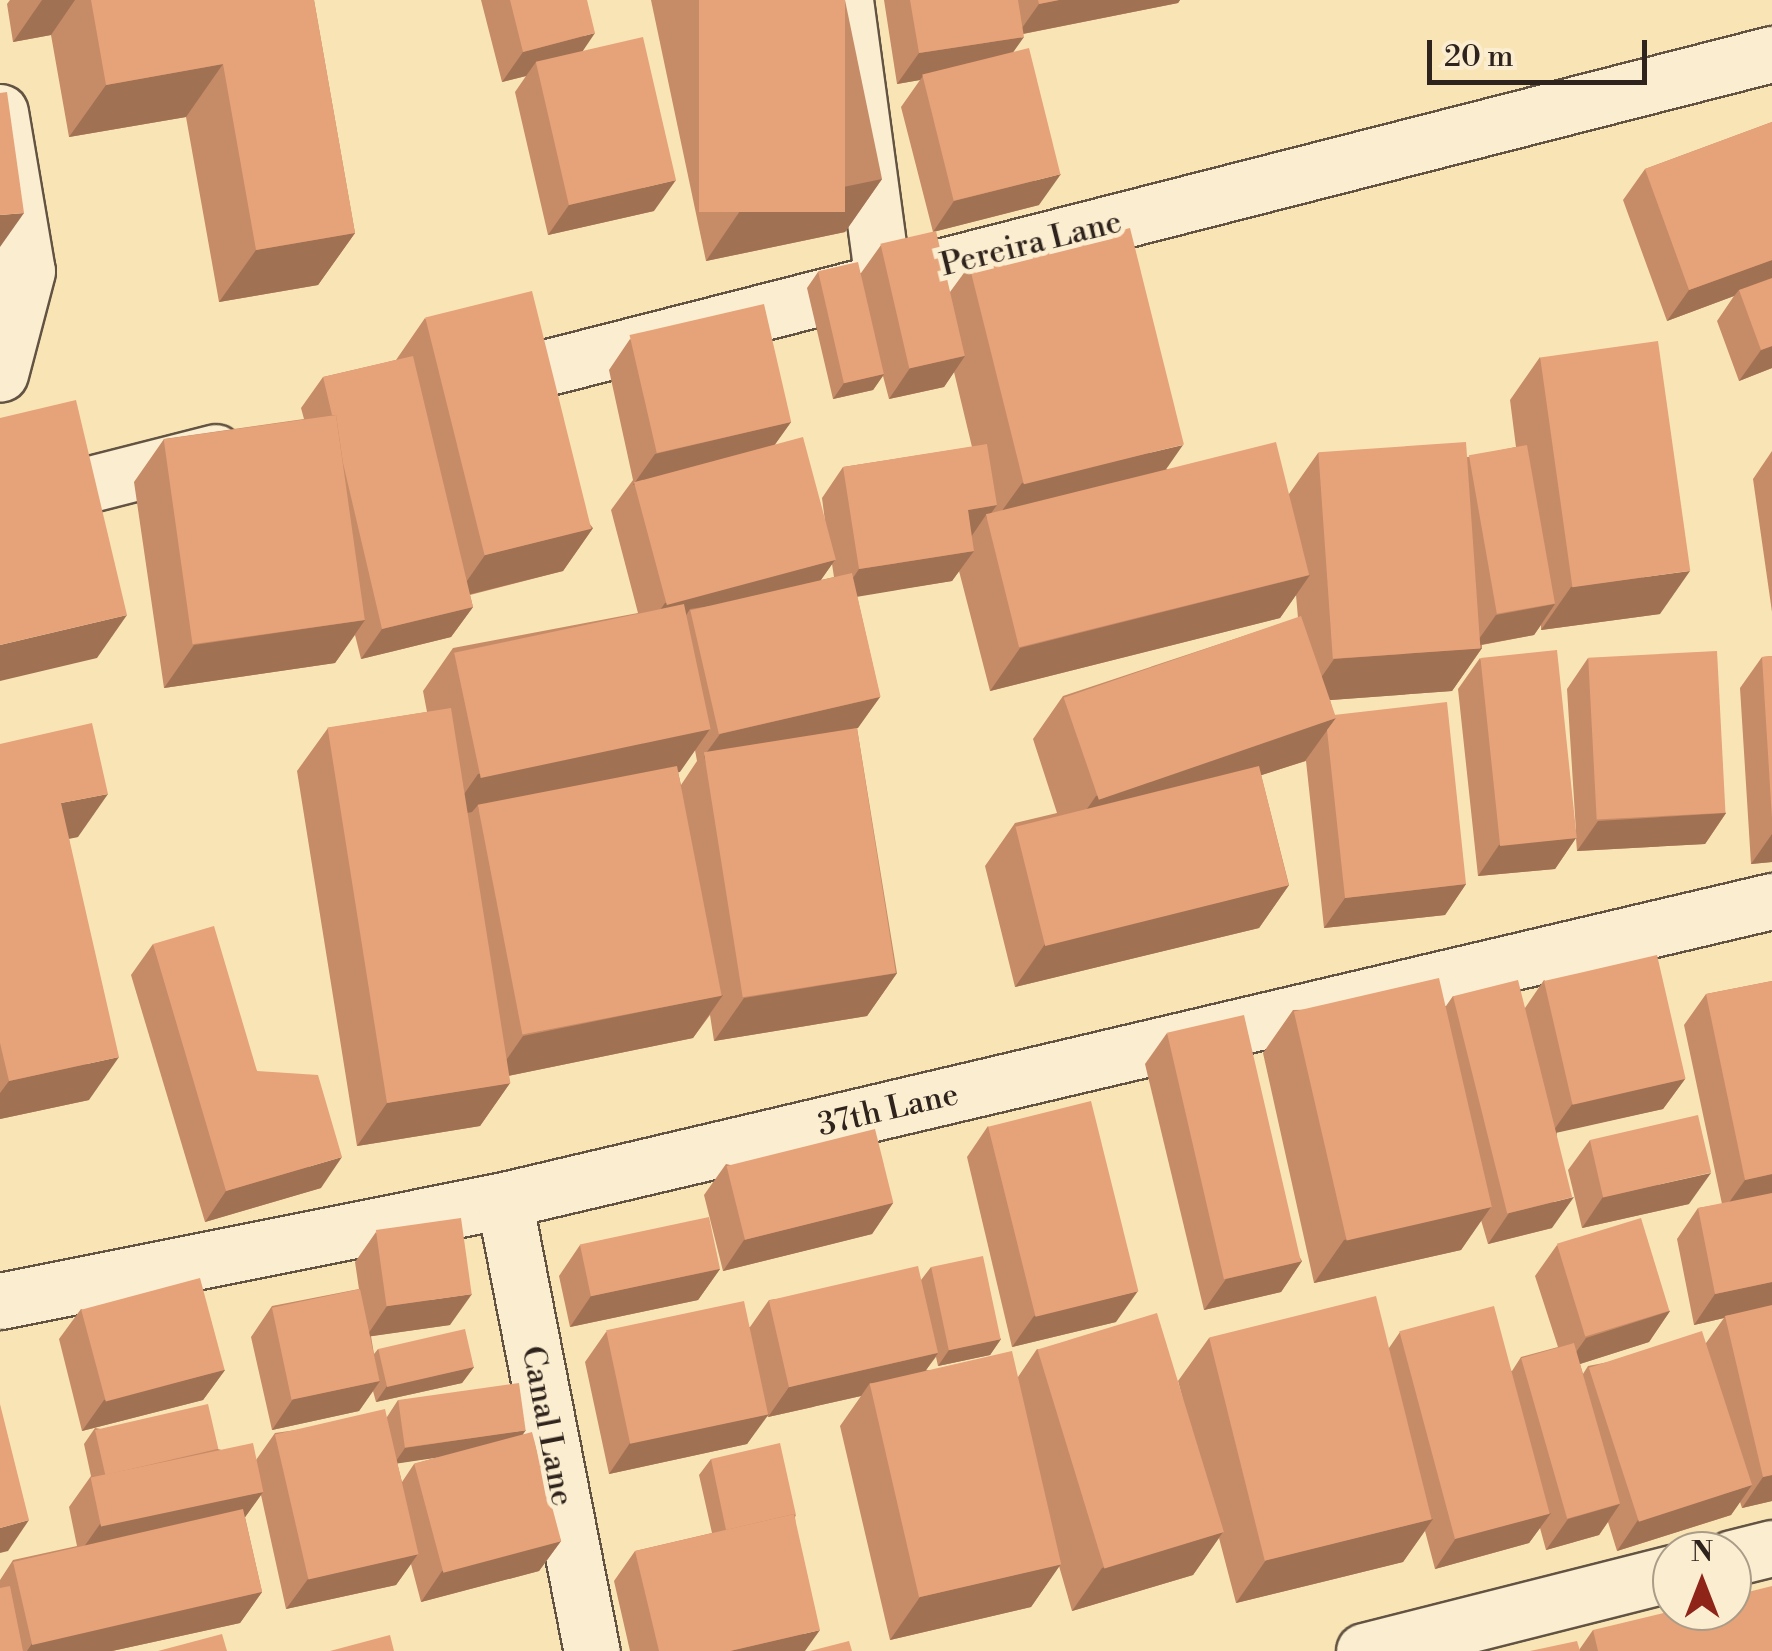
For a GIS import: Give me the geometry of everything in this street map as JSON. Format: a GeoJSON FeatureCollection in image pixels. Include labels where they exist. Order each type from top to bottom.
{"type":"FeatureCollection","features":[{"type":"Feature","properties":{"kind":"street"},"geometry":{"type":"LineString","coordinates":[[845,0],[883,282]]}},
{"type":"Feature","properties":{"kind":"street","name":"Pereira Lane"},"geometry":{"type":"LineString","coordinates":[[422,399],[1772,54]]}},
{"type":"Feature","properties":{"kind":"street"},"geometry":{"type":"LineString","coordinates":[[0,112],[28,271],[0,374]]}},
{"type":"Feature","properties":{"kind":"street"},"geometry":{"type":"LineString","coordinates":[[0,507],[269,438]]}},
{"type":"Feature","properties":{"kind":"street","name":"37th Lane"},"geometry":{"type":"LineString","coordinates":[[0,1301],[504,1200],[1772,900]]}},
{"type":"Feature","properties":{"kind":"street","name":"Canal Lane"},"geometry":{"type":"LineString","coordinates":[[504,1200],[592,1651]]}},
{"type":"Feature","properties":{"kind":"street"},"geometry":{"type":"LineString","coordinates":[[1364,1651],[1652,1579]]}},
{"type":"Feature","properties":{"kind":"building"},"geometry":{"type":"Polygon","coordinates":[[[91,0],[314,0],[355,233],[256,250],[223,64],[106,85],[91,0]]]}},
{"type":"Feature","properties":{"kind":"building"},"geometry":{"type":"Polygon","coordinates":[[[510,0],[587,0],[595,33],[523,52],[510,0]]]}},
{"type":"Feature","properties":{"kind":"building"},"geometry":{"type":"Polygon","coordinates":[[[699,0],[845,0],[845,212],[699,212],[699,0]]]}},
{"type":"Feature","properties":{"kind":"building"},"geometry":{"type":"Polygon","coordinates":[[[910,0],[1018,0],[1024,37],[919,53],[910,0]]]}},
{"type":"Feature","properties":{"kind":"building"},"geometry":{"type":"Polygon","coordinates":[[[643,37],[676,180],[569,205],[536,62],[643,37]]]}},
{"type":"Feature","properties":{"kind":"building"},"geometry":{"type":"Polygon","coordinates":[[[1029,48],[1060,174],[954,201],[922,75],[1029,48]]]}},
{"type":"Feature","properties":{"kind":"building"},"geometry":{"type":"Polygon","coordinates":[[[7,92],[24,213],[0,215],[0,93],[7,92]]]}},
{"type":"Feature","properties":{"kind":"building"},"geometry":{"type":"Polygon","coordinates":[[[1772,122],[1772,260],[1689,290],[1645,169],[1772,122]]]}},
{"type":"Feature","properties":{"kind":"building"},"geometry":{"type":"Polygon","coordinates":[[[1130,228],[1184,444],[1024,484],[970,268],[1130,228]]]}},
{"type":"Feature","properties":{"kind":"building"},"geometry":{"type":"Polygon","coordinates":[[[936,231],[965,356],[909,369],[880,244],[936,231]]]}},
{"type":"Feature","properties":{"kind":"building"},"geometry":{"type":"Polygon","coordinates":[[[858,262],[884,374],[844,383],[818,271],[858,262]]]}},
{"type":"Feature","properties":{"kind":"building"},"geometry":{"type":"Polygon","coordinates":[[[1772,278],[1772,346],[1761,350],[1739,290],[1772,278]]]}},
{"type":"Feature","properties":{"kind":"building"},"geometry":{"type":"Polygon","coordinates":[[[532,291],[591,529],[485,555],[425,318],[532,291]]]}},
{"type":"Feature","properties":{"kind":"building"},"geometry":{"type":"Polygon","coordinates":[[[764,304],[791,422],[657,453],[630,335],[764,304]]]}},
{"type":"Feature","properties":{"kind":"building"},"geometry":{"type":"Polygon","coordinates":[[[1658,341],[1690,571],[1572,587],[1540,358],[1658,341]]]}},
{"type":"Feature","properties":{"kind":"building"},"geometry":{"type":"Polygon","coordinates":[[[413,356],[473,607],[382,629],[343,463],[336,415],[332,415],[323,377],[413,356]]]}},
{"type":"Feature","properties":{"kind":"building"},"geometry":{"type":"Polygon","coordinates":[[[76,400],[127,615],[0,645],[0,418],[76,400]]]}},
{"type":"Feature","properties":{"kind":"building"},"geometry":{"type":"Polygon","coordinates":[[[336,415],[365,620],[193,644],[164,439],[336,415]]]}},
{"type":"Feature","properties":{"kind":"building"},"geometry":{"type":"Polygon","coordinates":[[[803,437],[836,560],[667,605],[634,482],[803,437]]]}},
{"type":"Feature","properties":{"kind":"building"},"geometry":{"type":"Polygon","coordinates":[[[1276,442],[1309,575],[1019,647],[986,514],[1276,442]]]}},
{"type":"Feature","properties":{"kind":"building"},"geometry":{"type":"Polygon","coordinates":[[[1466,442],[1480,648],[1333,659],[1318,452],[1466,442]]]}},
{"type":"Feature","properties":{"kind":"building"},"geometry":{"type":"Polygon","coordinates":[[[987,444],[997,505],[968,510],[974,551],[859,569],[843,467],[987,444]]]}},
{"type":"Feature","properties":{"kind":"building"},"geometry":{"type":"Polygon","coordinates":[[[1527,445],[1555,604],[1497,614],[1469,455],[1527,445]]]}},
{"type":"Feature","properties":{"kind":"building"},"geometry":{"type":"Polygon","coordinates":[[[852,573],[881,697],[719,734],[690,610],[852,573]]]}},
{"type":"Feature","properties":{"kind":"building"},"geometry":{"type":"Polygon","coordinates":[[[684,604],[711,729],[481,778],[454,653],[684,604]]]}},
{"type":"Feature","properties":{"kind":"building"},"geometry":{"type":"Polygon","coordinates":[[[1301,616],[1336,718],[1099,800],[1064,698],[1301,616]]]}},
{"type":"Feature","properties":{"kind":"building"},"geometry":{"type":"Polygon","coordinates":[[[1557,650],[1577,838],[1500,846],[1480,658],[1557,650]]]}},
{"type":"Feature","properties":{"kind":"building"},"geometry":{"type":"Polygon","coordinates":[[[1717,651],[1725,813],[1597,820],[1588,658],[1717,651]]]}},
{"type":"Feature","properties":{"kind":"building"},"geometry":{"type":"Polygon","coordinates":[[[1772,656],[1772,819],[1762,657],[1772,656]]]}},
{"type":"Feature","properties":{"kind":"building"},"geometry":{"type":"Polygon","coordinates":[[[1447,702],[1466,884],[1345,898],[1327,730],[1336,718],[1334,715],[1447,702]]]}},
{"type":"Feature","properties":{"kind":"building"},"geometry":{"type":"Polygon","coordinates":[[[451,708],[510,1083],[387,1103],[328,728],[451,708]]]}},
{"type":"Feature","properties":{"kind":"building"},"geometry":{"type":"Polygon","coordinates":[[[92,723],[108,794],[61,803],[119,1057],[9,1081],[0,1043],[0,744],[92,723]]]}},
{"type":"Feature","properties":{"kind":"building"},"geometry":{"type":"Polygon","coordinates":[[[857,728],[896,973],[743,997],[704,752],[857,728]]]}},
{"type":"Feature","properties":{"kind":"building"},"geometry":{"type":"Polygon","coordinates":[[[677,766],[722,996],[522,1034],[478,805],[677,766]]]}},
{"type":"Feature","properties":{"kind":"building"},"geometry":{"type":"Polygon","coordinates":[[[1259,766],[1289,885],[1045,946],[1015,827],[1259,766]]]}},
{"type":"Feature","properties":{"kind":"building"},"geometry":{"type":"Polygon","coordinates":[[[214,926],[257,1071],[318,1075],[342,1157],[226,1191],[153,944],[214,926]]]}},
{"type":"Feature","properties":{"kind":"building"},"geometry":{"type":"Polygon","coordinates":[[[1657,955],[1686,1079],[1573,1105],[1544,981],[1657,955]]]}},
{"type":"Feature","properties":{"kind":"building"},"geometry":{"type":"Polygon","coordinates":[[[1439,978],[1492,1207],[1347,1240],[1294,1012],[1439,978]]]}},
{"type":"Feature","properties":{"kind":"building"},"geometry":{"type":"Polygon","coordinates":[[[1518,980],[1572,1197],[1507,1214],[1453,996],[1518,980]]]}},
{"type":"Feature","properties":{"kind":"building"},"geometry":{"type":"Polygon","coordinates":[[[1772,981],[1772,1174],[1745,1180],[1706,994],[1772,981]]]}},
{"type":"Feature","properties":{"kind":"building"},"geometry":{"type":"Polygon","coordinates":[[[1244,1015],[1301,1262],[1224,1279],[1167,1033],[1244,1015]]]}},
{"type":"Feature","properties":{"kind":"building"},"geometry":{"type":"Polygon","coordinates":[[[1091,1101],[1138,1291],[1036,1317],[988,1127],[1091,1101]]]}},
{"type":"Feature","properties":{"kind":"building"},"geometry":{"type":"Polygon","coordinates":[[[1698,1115],[1711,1172],[1603,1197],[1590,1140],[1698,1115]]]}},
{"type":"Feature","properties":{"kind":"building"},"geometry":{"type":"Polygon","coordinates":[[[875,1129],[893,1203],[745,1240],[727,1166],[875,1129]]]}},
{"type":"Feature","properties":{"kind":"building"},"geometry":{"type":"Polygon","coordinates":[[[1772,1193],[1772,1282],[1715,1294],[1698,1208],[1772,1193]]]}},
{"type":"Feature","properties":{"kind":"building"},"geometry":{"type":"Polygon","coordinates":[[[709,1217],[720,1269],[591,1296],[580,1244],[709,1217]]]}},
{"type":"Feature","properties":{"kind":"building"},"geometry":{"type":"Polygon","coordinates":[[[461,1218],[472,1294],[387,1306],[376,1230],[461,1218]]]}},
{"type":"Feature","properties":{"kind":"building"},"geometry":{"type":"Polygon","coordinates":[[[1641,1218],[1669,1311],[1585,1336],[1557,1244],[1641,1218]]]}},
{"type":"Feature","properties":{"kind":"building"},"geometry":{"type":"Polygon","coordinates":[[[983,1256],[1001,1339],[949,1350],[931,1267],[983,1256]]]}},
{"type":"Feature","properties":{"kind":"building"},"geometry":{"type":"Polygon","coordinates":[[[918,1266],[938,1353],[789,1387],[769,1300],[918,1266]]]}},
{"type":"Feature","properties":{"kind":"building"},"geometry":{"type":"Polygon","coordinates":[[[200,1278],[225,1370],[106,1402],[81,1310],[200,1278]]]}},
{"type":"Feature","properties":{"kind":"building"},"geometry":{"type":"Polygon","coordinates":[[[360,1289],[380,1381],[292,1400],[272,1308],[360,1289]]]}},
{"type":"Feature","properties":{"kind":"building"},"geometry":{"type":"Polygon","coordinates":[[[1376,1296],[1432,1519],[1265,1561],[1209,1338],[1376,1296]]]}},
{"type":"Feature","properties":{"kind":"building"},"geometry":{"type":"Polygon","coordinates":[[[744,1301],[768,1414],[630,1444],[606,1330],[744,1301]]]}},
{"type":"Feature","properties":{"kind":"building"},"geometry":{"type":"Polygon","coordinates":[[[1772,1305],[1772,1475],[1763,1477],[1725,1316],[1772,1305]]]}},
{"type":"Feature","properties":{"kind":"building"},"geometry":{"type":"Polygon","coordinates":[[[1494,1306],[1550,1514],[1455,1539],[1399,1331],[1494,1306]]]}},
{"type":"Feature","properties":{"kind":"building"},"geometry":{"type":"Polygon","coordinates":[[[1157,1313],[1224,1532],[1104,1569],[1037,1350],[1157,1313]]]}},
{"type":"Feature","properties":{"kind":"building"},"geometry":{"type":"Polygon","coordinates":[[[465,1329],[474,1367],[387,1387],[378,1349],[465,1329]]]}},
{"type":"Feature","properties":{"kind":"building"},"geometry":{"type":"Polygon","coordinates":[[[1702,1331],[1752,1485],[1639,1522],[1589,1368],[1702,1331]]]}},
{"type":"Feature","properties":{"kind":"building"},"geometry":{"type":"Polygon","coordinates":[[[1574,1343],[1620,1504],[1567,1519],[1521,1358],[1574,1343]]]}},
{"type":"Feature","properties":{"kind":"building"},"geometry":{"type":"Polygon","coordinates":[[[1012,1351],[1061,1564],[919,1597],[870,1384],[1012,1351]]]}},
{"type":"Feature","properties":{"kind":"building"},"geometry":{"type":"Polygon","coordinates":[[[519,1383],[526,1431],[405,1448],[398,1400],[519,1383]]]}},
{"type":"Feature","properties":{"kind":"building"},"geometry":{"type":"Polygon","coordinates":[[[0,1404],[29,1520],[0,1528],[0,1404]]]}},
{"type":"Feature","properties":{"kind":"building"},"geometry":{"type":"Polygon","coordinates":[[[208,1404],[218,1449],[105,1475],[95,1430],[208,1404]]]}},
{"type":"Feature","properties":{"kind":"building"},"geometry":{"type":"Polygon","coordinates":[[[385,1409],[419,1554],[308,1580],[275,1434],[385,1409]]]}},
{"type":"Feature","properties":{"kind":"building"},"geometry":{"type":"Polygon","coordinates":[[[532,1432],[561,1541],[443,1573],[414,1464],[532,1432]]]}},
{"type":"Feature","properties":{"kind":"building"},"geometry":{"type":"Polygon","coordinates":[[[253,1443],[263,1492],[101,1526],[91,1478],[253,1443]]]}},
{"type":"Feature","properties":{"kind":"building"},"geometry":{"type":"Polygon","coordinates":[[[780,1443],[796,1515],[726,1530],[711,1459],[780,1443]]]}},
{"type":"Feature","properties":{"kind":"building"},"geometry":{"type":"Polygon","coordinates":[[[243,1509],[262,1592],[32,1645],[13,1562],[243,1509]]]}},
{"type":"Feature","properties":{"kind":"building"},"geometry":{"type":"Polygon","coordinates":[[[794,1514],[820,1630],[730,1651],[659,1651],[635,1551],[794,1514]]]}},
{"type":"Feature","properties":{"kind":"building"},"geometry":{"type":"Polygon","coordinates":[[[10,1586],[23,1651],[0,1651],[0,1588],[10,1586]]]}},
{"type":"Feature","properties":{"kind":"building"},"geometry":{"type":"Polygon","coordinates":[[[1772,1586],[1772,1651],[1598,1651],[1593,1630],[1652,1616],[1652,1631],[1752,1631],[1752,1591],[1772,1586]]]}},
{"type":"Feature","properties":{"kind":"building"},"geometry":{"type":"Polygon","coordinates":[[[222,1634],[227,1651],[158,1651],[222,1634]]]}},
{"type":"Feature","properties":{"kind":"building"},"geometry":{"type":"Polygon","coordinates":[[[390,1635],[394,1651],[330,1651],[390,1635]]]}},
{"type":"Feature","properties":{"kind":"building"},"geometry":{"type":"Polygon","coordinates":[[[849,1641],[852,1651],[810,1651],[849,1641]]]}},
{"type":"Feature","properties":{"kind":"building"},"geometry":{"type":"Polygon","coordinates":[[[1577,1641],[1580,1651],[1530,1651],[1577,1641]]]}}]}
